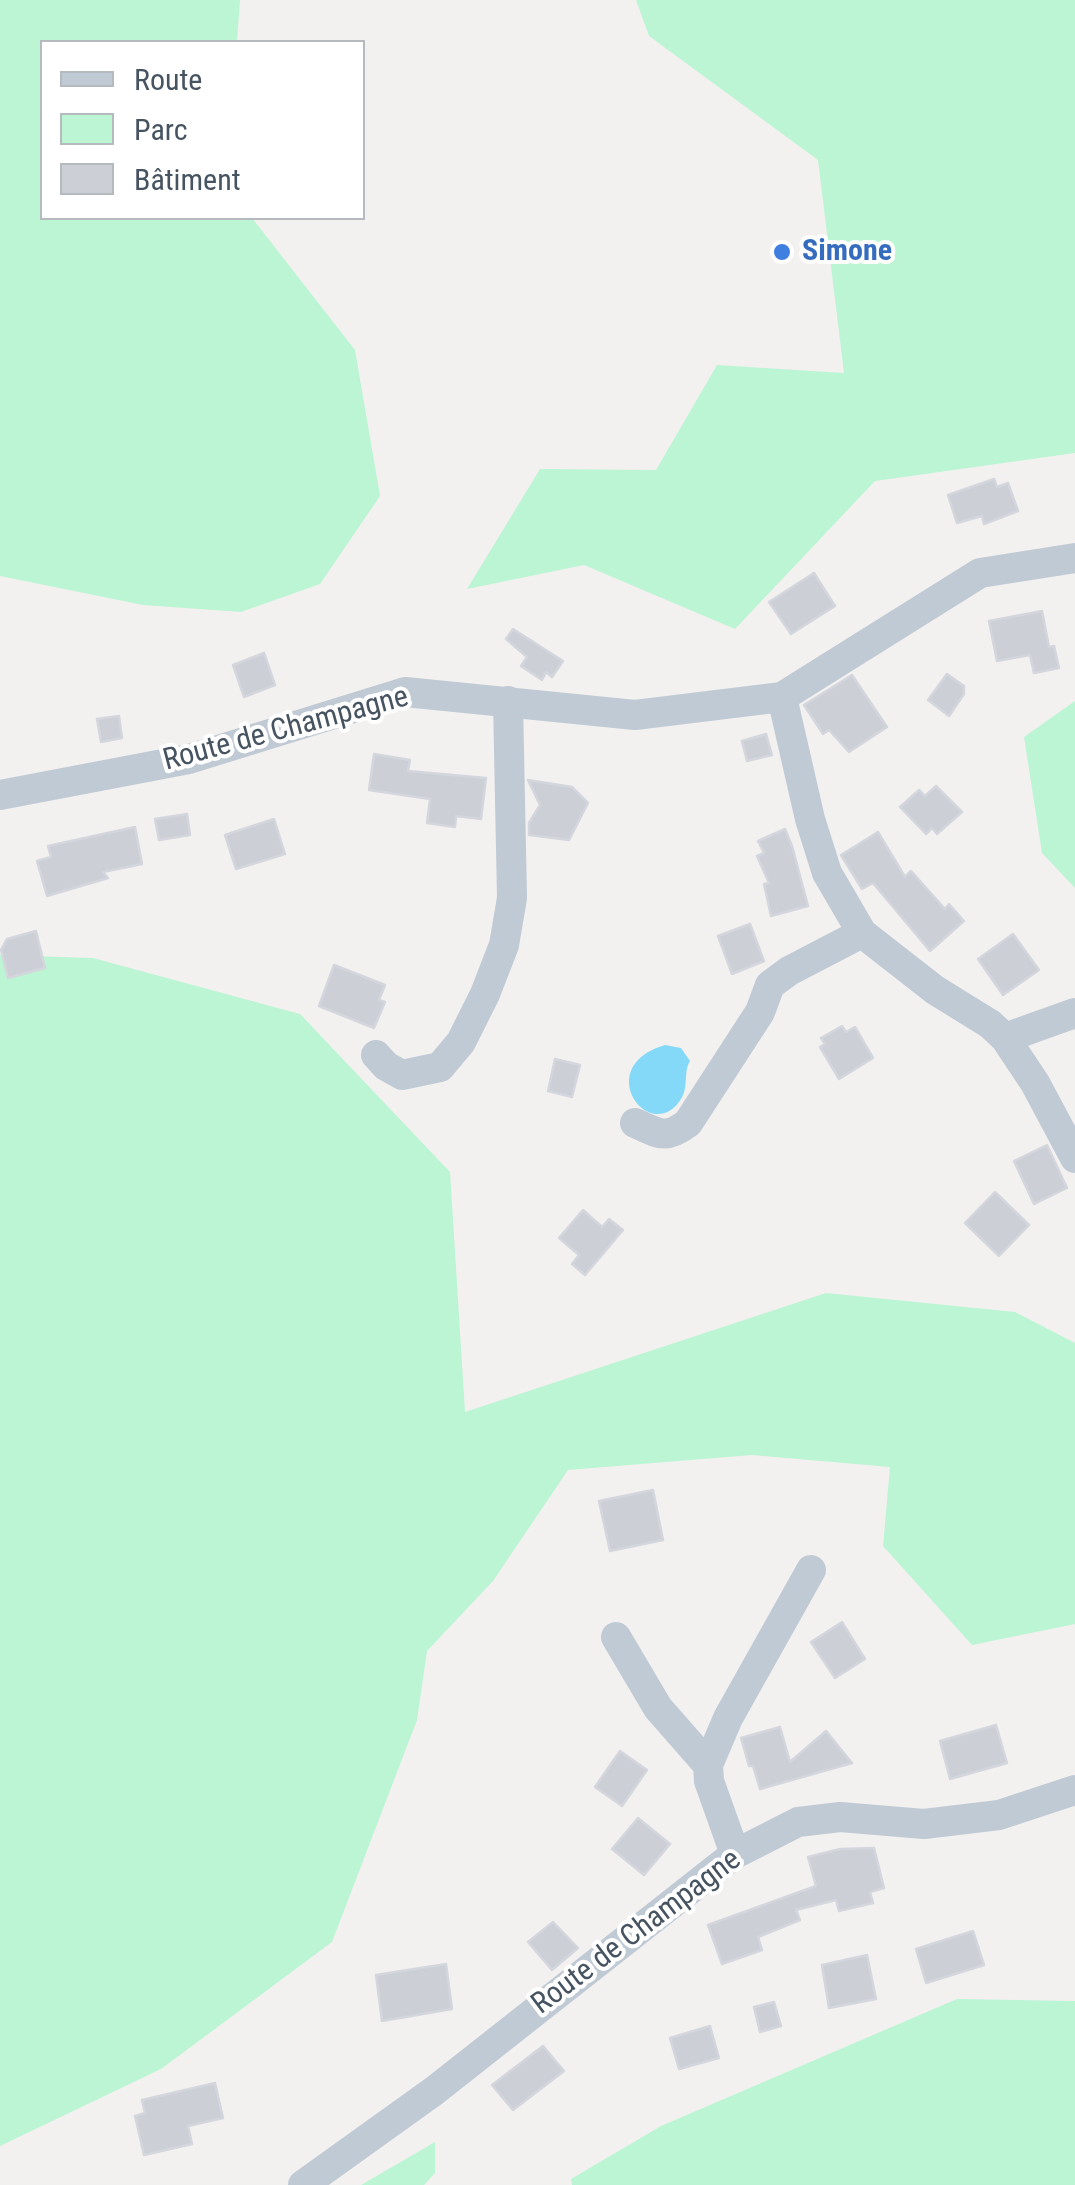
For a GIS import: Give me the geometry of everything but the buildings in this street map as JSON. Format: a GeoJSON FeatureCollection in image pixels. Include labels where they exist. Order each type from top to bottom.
{"type":"FeatureCollection","features":[{"type":"Feature","properties":{"kind":"street","name":"Route de Champagne"},"geometry":{"type":"LineString","coordinates":[[0,795],[189,760],[405,692],[635,714],[782,697],[980,574],[1075,558]]}},
{"type":"Feature","properties":{"kind":"street"},"geometry":{"type":"LineString","coordinates":[[782,697],[810,819],[828,873],[862,932],[934,990],[990,1024],[1005,1038],[1075,1158]]}},
{"type":"Feature","properties":{"kind":"street"},"geometry":{"type":"LineString","coordinates":[[376,1055],[402,1075],[440,1067],[461,1042],[504,945],[512,898],[508,701]]}},
{"type":"Feature","properties":{"kind":"street"},"geometry":{"type":"LineString","coordinates":[[635,1123],[662,1135],[674,1134],[691,1120],[760,1012],[770,985],[862,932]]}},
{"type":"Feature","properties":{"kind":"street"},"geometry":{"type":"LineString","coordinates":[[1005,1038],[1075,1013]]}},
{"type":"Feature","properties":{"kind":"street"},"geometry":{"type":"LineString","coordinates":[[735,1854],[709,1781],[708,1765],[728,1718],[811,1570]]}},
{"type":"Feature","properties":{"kind":"street"},"geometry":{"type":"LineString","coordinates":[[616,1637],[658,1708],[689,1748],[708,1765]]}},
{"type":"Feature","properties":{"kind":"street","name":"Route de Champagne"},"geometry":{"type":"LineString","coordinates":[[303,2185],[434,2091],[735,1854],[798,1822],[840,1816],[924,1824],[1000,1815],[1075,1790]]}},
{"type":"Feature","properties":{"kind":"green space"},"geometry":{"type":"Polygon","coordinates":[[[0,0],[240,0],[237,40],[40,40],[40,220],[254,220],[355,350],[380,496],[320,584],[241,612],[143,605],[0,576],[0,0]]]}},
{"type":"Feature","properties":{"kind":"green space"},"geometry":{"type":"Polygon","coordinates":[[[636,0],[1075,0],[1075,453],[875,481],[735,629],[584,565],[467,589],[540,469],[656,470],[717,365],[844,373],[818,160],[649,36],[636,0]]]}},
{"type":"Feature","properties":{"kind":"green space"},"geometry":{"type":"Polygon","coordinates":[[[1075,701],[1075,888],[1042,853],[1024,737],[1075,701]]]}},
{"type":"Feature","properties":{"kind":"green space"},"geometry":{"type":"Polygon","coordinates":[[[0,955],[93,958],[300,1014],[450,1172],[465,1412],[826,1293],[1015,1312],[1075,1343],[1075,1624],[972,1645],[883,1546],[890,1467],[752,1455],[568,1470],[493,1581],[427,1651],[417,1720],[332,1942],[161,2069],[0,2146],[0,955]]]}},
{"type":"Feature","properties":{"kind":"green space"},"geometry":{"type":"Polygon","coordinates":[[[957,1999],[1075,2001],[1075,2185],[572,2185],[571,2179],[661,2126],[957,1999]]]}},
{"type":"Feature","properties":{"kind":"green space"},"geometry":{"type":"Polygon","coordinates":[[[435,2142],[435,2173],[424,2185],[361,2185],[435,2142]]]}},
{"type":"Feature","properties":{"kind":"water"},"geometry":{"type":"Polygon","coordinates":[[[665,1045],[681,1048],[690,1061],[681,1099],[669,1111],[655,1114],[643,1109],[629,1084],[632,1069],[643,1056],[665,1045]]]}},
{"type":"Feature","properties":{"kind":"place","name":"Simone"},"geometry":{"type":"Point","coordinates":[782,252]}}]}
